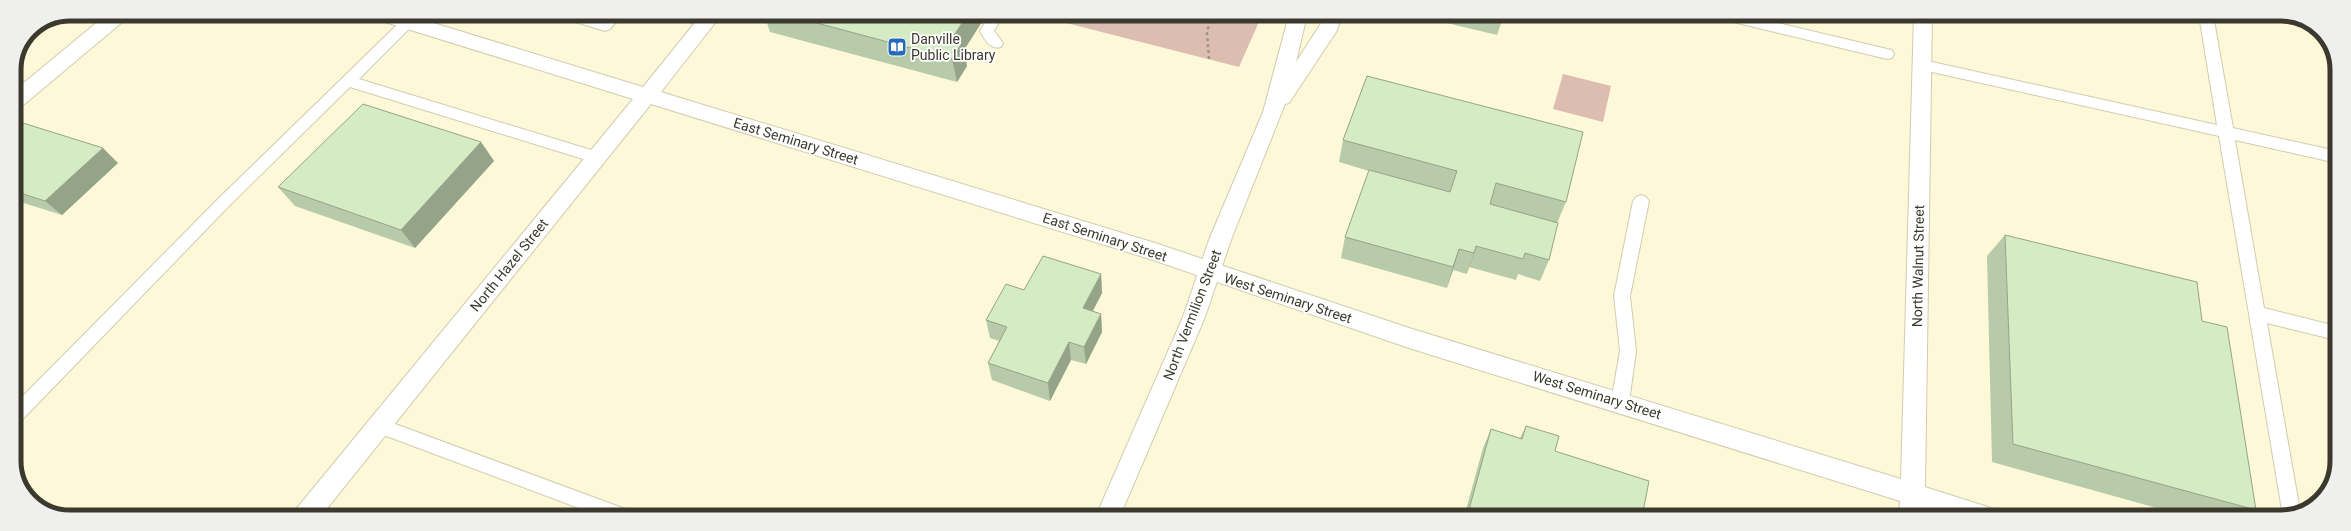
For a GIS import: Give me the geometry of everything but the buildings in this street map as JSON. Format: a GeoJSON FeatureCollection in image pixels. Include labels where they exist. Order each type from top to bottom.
{"type":"FeatureCollection","features":[{"type":"Feature","properties":{"kind":"street"},"geometry":{"type":"LineString","coordinates":[[21,96],[111,21]]}},
{"type":"Feature","properties":{"kind":"street","name":"East Seminary Street"},"geometry":{"type":"LineString","coordinates":[[405,21],[1155,252],[1208,272]]}},
{"type":"Feature","properties":{"kind":"street","name":"North Hazel Street"},"geometry":{"type":"LineString","coordinates":[[311,510],[708,21]]}},
{"type":"Feature","properties":{"kind":"street","name":"North Vermilion Street"},"geometry":{"type":"LineString","coordinates":[[1111,510],[1194,317],[1208,272],[1273,112],[1296,21]]}},
{"type":"Feature","properties":{"kind":"street","name":"North Vermilion Street"},"geometry":{"type":"LineString","coordinates":[[1273,112],[1332,21]]}},
{"type":"Feature","properties":{"kind":"street","name":"North Walnut Street"},"geometry":{"type":"LineString","coordinates":[[1912,506],[1923,21]]}},
{"type":"Feature","properties":{"kind":"street","name":"West Seminary Street"},"geometry":{"type":"LineString","coordinates":[[1208,272],[1409,338],[1620,402],[1912,506],[1939,510]]}},
{"type":"Feature","properties":{"kind":"lane"},"geometry":{"type":"LineString","coordinates":[[588,21],[605,26],[610,21]]}},
{"type":"Feature","properties":{"kind":"lane"},"geometry":{"type":"LineString","coordinates":[[993,21],[987,30],[996,43]]}},
{"type":"Feature","properties":{"kind":"lane"},"geometry":{"type":"LineString","coordinates":[[1749,21],[1887,54]]}},
{"type":"Feature","properties":{"kind":"lane"},"geometry":{"type":"LineString","coordinates":[[2207,21],[2290,509]]}},
{"type":"Feature","properties":{"kind":"lane"},"geometry":{"type":"LineString","coordinates":[[21,410],[182,244],[408,22]]}},
{"type":"Feature","properties":{"kind":"lane"},"geometry":{"type":"LineString","coordinates":[[1923,65],[2330,155]]}},
{"type":"Feature","properties":{"kind":"lane"},"geometry":{"type":"LineString","coordinates":[[348,81],[596,157]]}},
{"type":"Feature","properties":{"kind":"lane"},"geometry":{"type":"LineString","coordinates":[[1620,402],[1628,351],[1622,296],[1641,201]]}},
{"type":"Feature","properties":{"kind":"lane"},"geometry":{"type":"LineString","coordinates":[[2256,313],[2330,332]]}},
{"type":"Feature","properties":{"kind":"lane"},"geometry":{"type":"LineString","coordinates":[[380,426],[606,510]]}},
{"type":"Feature","properties":{"kind":"path"},"geometry":{"type":"LineString","coordinates":[[1209,21],[1206,26],[1205,35],[1209,49],[1209,59]]}},
{"type":"Feature","properties":{"kind":"shaded area"},"geometry":{"type":"Polygon","coordinates":[[[1058,21],[1259,21],[1239,67],[1058,21]]]}},
{"type":"Feature","properties":{"kind":"shaded area"},"geometry":{"type":"Polygon","coordinates":[[[1563,74],[1611,86],[1603,122],[1553,109],[1563,74]]]}},
{"type":"Feature","properties":{"kind":"place","name":"Danville Public Library"},"geometry":{"type":"Point","coordinates":[897,47]}}]}
